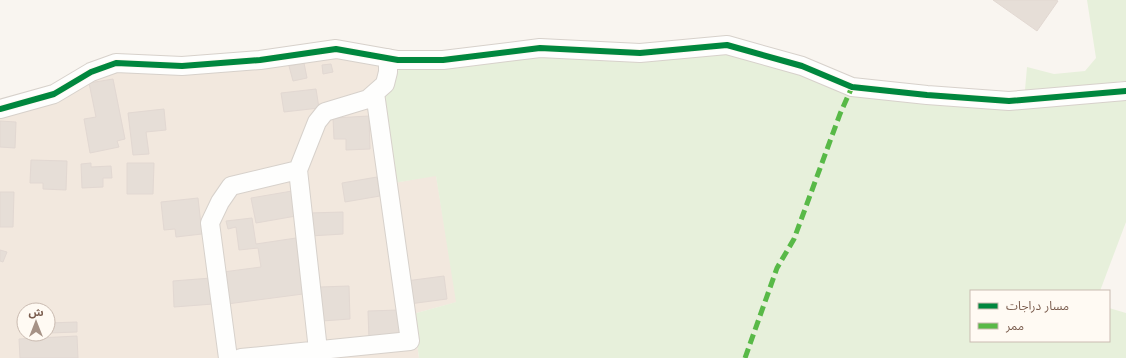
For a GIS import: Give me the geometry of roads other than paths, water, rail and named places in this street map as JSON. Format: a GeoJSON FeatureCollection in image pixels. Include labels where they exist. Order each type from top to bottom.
{"type":"FeatureCollection","features":[{"type":"Feature","properties":{"kind":"street"},"geometry":{"type":"LineString","coordinates":[[0,109],[54,94],[91,72],[116,63],[182,66],[260,60],[336,50],[398,60],[443,60],[540,48],[640,53],[728,45],[802,66],[852,87],[928,96],[1009,101],[1126,91]]}},
{"type":"Feature","properties":{"kind":"street"},"geometry":{"type":"LineString","coordinates":[[320,354],[298,170],[317,122],[325,112],[368,99],[375,93],[385,84],[388,72],[388,58]]}},
{"type":"Feature","properties":{"kind":"street"},"geometry":{"type":"LineString","coordinates":[[241,358],[320,354],[410,341],[375,93]]}},
{"type":"Feature","properties":{"kind":"street"},"geometry":{"type":"LineString","coordinates":[[228,358],[210,223],[220,202],[231,186],[298,170]]}}]}
